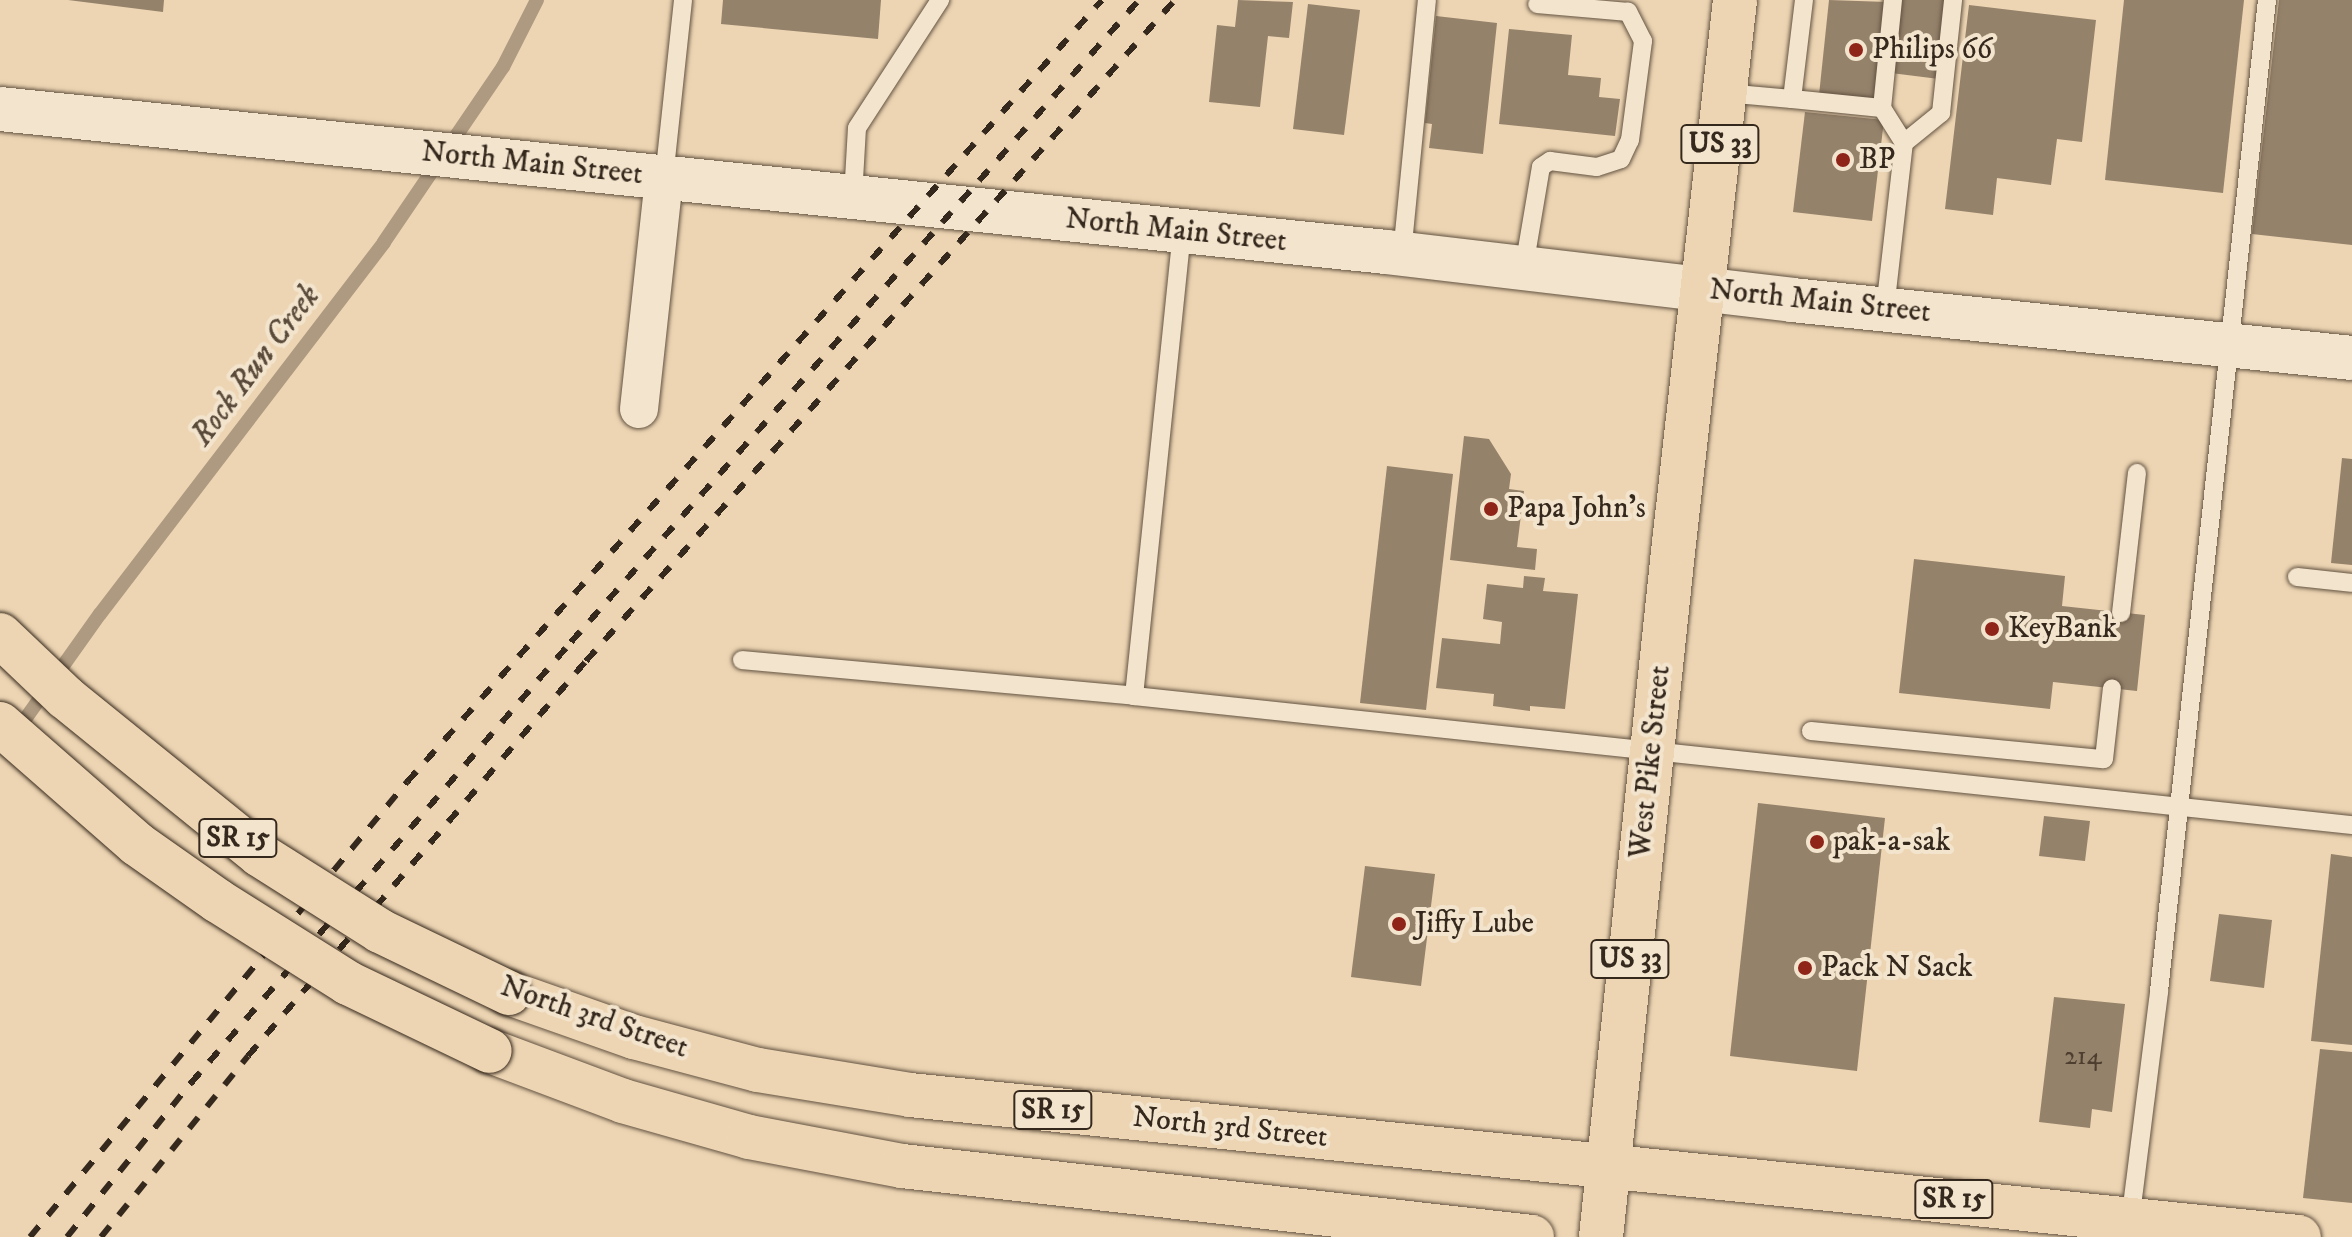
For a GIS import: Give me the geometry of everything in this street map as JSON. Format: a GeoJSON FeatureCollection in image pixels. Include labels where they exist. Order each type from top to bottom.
{"type":"FeatureCollection","features":[{"type":"Feature","properties":{"kind":"main road","name":"US 33"},"geometry":{"type":"LineString","coordinates":[[1703,288],[1735,0]]}},
{"type":"Feature","properties":{"kind":"main road","name":"North Main Street"},"geometry":{"type":"LineString","coordinates":[[0,109],[1402,254],[2352,358]]}},
{"type":"Feature","properties":{"kind":"main road","name":"West Pike Street"},"geometry":{"type":"LineString","coordinates":[[1601,1237],[1703,288]]}},
{"type":"Feature","properties":{"kind":"main road","name":"North 3rd Street"},"geometry":{"type":"LineString","coordinates":[[0,635],[77,708],[260,855],[380,931],[509,993],[634,1037],[758,1070],[910,1095],[1609,1166],[2129,1228],[2299,1237]]}},
{"type":"Feature","properties":{"kind":"main road","name":"SR 15"},"geometry":{"type":"LineString","coordinates":[[0,724],[137,844],[218,901],[348,983],[490,1051],[623,1101],[749,1137],[902,1166],[1532,1237]]}},
{"type":"Feature","properties":{"kind":"main road"},"geometry":{"type":"LineString","coordinates":[[1232,1203],[1316,1237]]}},
{"type":"Feature","properties":{"kind":"street"},"geometry":{"type":"LineString","coordinates":[[639,409],[664,178]]}},
{"type":"Feature","properties":{"kind":"lane"},"geometry":{"type":"LineString","coordinates":[[664,178],[683,0]]}},
{"type":"Feature","properties":{"kind":"lane"},"geometry":{"type":"LineString","coordinates":[[853,198],[857,128],[940,0]]}},
{"type":"Feature","properties":{"kind":"lane"},"geometry":{"type":"LineString","coordinates":[[1402,254],[1427,0]]}},
{"type":"Feature","properties":{"kind":"lane"},"geometry":{"type":"LineString","coordinates":[[1792,99],[1804,0]]}},
{"type":"Feature","properties":{"kind":"lane"},"geometry":{"type":"LineString","coordinates":[[1885,309],[1904,143],[1882,108],[1893,0]]}},
{"type":"Feature","properties":{"kind":"lane"},"geometry":{"type":"LineString","coordinates":[[1904,143],[1941,113],[1953,0]]}},
{"type":"Feature","properties":{"kind":"lane"},"geometry":{"type":"LineString","coordinates":[[2129,1228],[2267,0]]}},
{"type":"Feature","properties":{"kind":"lane"},"geometry":{"type":"LineString","coordinates":[[1524,267],[1541,167],[1550,161],[1597,167],[1621,159],[1630,140],[1643,41],[1628,12],[1537,4]]}},
{"type":"Feature","properties":{"kind":"lane"},"geometry":{"type":"LineString","coordinates":[[1725,93],[1882,108]]}},
{"type":"Feature","properties":{"kind":"lane"},"geometry":{"type":"LineString","coordinates":[[1134,696],[1182,231]]}},
{"type":"Feature","properties":{"kind":"lane"},"geometry":{"type":"LineString","coordinates":[[2121,613],[2137,473]]}},
{"type":"Feature","properties":{"kind":"lane"},"geometry":{"type":"LineString","coordinates":[[2297,577],[2352,583]]}},
{"type":"Feature","properties":{"kind":"lane"},"geometry":{"type":"LineString","coordinates":[[742,660],[1134,696],[2352,825]]}},
{"type":"Feature","properties":{"kind":"lane"},"geometry":{"type":"LineString","coordinates":[[1811,731],[2104,759],[2112,688]]}},
{"type":"Feature","properties":{"kind":"building"},"geometry":{"type":"Polygon","coordinates":[[[68,0],[164,0],[163,12],[68,0]]]}},
{"type":"Feature","properties":{"kind":"building"},"geometry":{"type":"Polygon","coordinates":[[[723,0],[881,0],[878,39],[721,24],[723,0]]]}},
{"type":"Feature","properties":{"kind":"building"},"geometry":{"type":"Polygon","coordinates":[[[1238,0],[1293,2],[1289,38],[1268,36],[1260,107],[1209,102],[1217,25],[1235,27],[1238,0]]]}},
{"type":"Feature","properties":{"kind":"building"},"geometry":{"type":"Polygon","coordinates":[[[1829,0],[1887,2],[1876,101],[1819,95],[1829,0]]]}},
{"type":"Feature","properties":{"kind":"building"},"geometry":{"type":"Polygon","coordinates":[[[1899,0],[1947,0],[1939,79],[1891,73],[1899,0]]]}},
{"type":"Feature","properties":{"kind":"building"},"geometry":{"type":"Polygon","coordinates":[[[2124,0],[2244,0],[2223,193],[2105,180],[2124,0]]]}},
{"type":"Feature","properties":{"kind":"building"},"geometry":{"type":"Polygon","coordinates":[[[2279,0],[2352,0],[2352,245],[2252,234],[2279,0]]]}},
{"type":"Feature","properties":{"kind":"building"},"geometry":{"type":"Polygon","coordinates":[[[1308,4],[1360,10],[1344,135],[1293,129],[1308,4]]]}},
{"type":"Feature","properties":{"kind":"building"},"geometry":{"type":"Polygon","coordinates":[[[1969,5],[2096,20],[2082,142],[2057,139],[2051,185],[1997,178],[1993,215],[1945,209],[1969,5]]]}},
{"type":"Feature","properties":{"kind":"building"},"geometry":{"type":"Polygon","coordinates":[[[1436,16],[1497,23],[1483,154],[1429,148],[1432,124],[1425,123],[1436,16]]]}},
{"type":"Feature","properties":{"kind":"building"},"geometry":{"type":"Polygon","coordinates":[[[1509,29],[1572,35],[1568,75],[1601,78],[1599,97],[1620,99],[1615,136],[1499,124],[1509,29]]]}},
{"type":"Feature","properties":{"kind":"building"},"geometry":{"type":"Polygon","coordinates":[[[1805,112],[1884,120],[1872,221],[1793,212],[1805,112]]]}},
{"type":"Feature","properties":{"kind":"building"},"geometry":{"type":"Polygon","coordinates":[[[1464,436],[1489,439],[1511,474],[1509,489],[1524,491],[1517,547],[1537,549],[1535,570],[1450,560],[1464,436]]]}},
{"type":"Feature","properties":{"kind":"building"},"geometry":{"type":"Polygon","coordinates":[[[2342,458],[2352,459],[2352,565],[2331,563],[2342,458]]]}},
{"type":"Feature","properties":{"kind":"building"},"geometry":{"type":"Polygon","coordinates":[[[1387,466],[1453,474],[1426,710],[1360,703],[1387,466]]]}},
{"type":"Feature","properties":{"kind":"building"},"geometry":{"type":"Polygon","coordinates":[[[1914,559],[2065,576],[2062,606],[2145,615],[2137,691],[2053,682],[2050,709],[1899,693],[1914,559]]]}},
{"type":"Feature","properties":{"kind":"building"},"geometry":{"type":"Polygon","coordinates":[[[1524,576],[1545,578],[1543,591],[1578,594],[1565,709],[1530,706],[1530,711],[1493,706],[1494,694],[1436,688],[1442,638],[1500,644],[1502,622],[1483,619],[1487,584],[1523,588],[1524,576]]]}},
{"type":"Feature","properties":{"kind":"building"},"geometry":{"type":"Polygon","coordinates":[[[1758,803],[1885,818],[1857,1071],[1730,1056],[1758,803]]]}},
{"type":"Feature","properties":{"kind":"building"},"geometry":{"type":"Polygon","coordinates":[[[2044,816],[2090,821],[2085,861],[2039,856],[2044,816]]]}},
{"type":"Feature","properties":{"kind":"building"},"geometry":{"type":"Polygon","coordinates":[[[2331,854],[2352,857],[2352,1045],[2311,1041],[2331,854]]]}},
{"type":"Feature","properties":{"kind":"building"},"geometry":{"type":"Polygon","coordinates":[[[1365,866],[1435,874],[1421,986],[1351,977],[1365,866]]]}},
{"type":"Feature","properties":{"kind":"building"},"geometry":{"type":"Polygon","coordinates":[[[2219,914],[2272,920],[2264,988],[2210,981],[2219,914]]]}},
{"type":"Feature","properties":{"kind":"building"},"geometry":{"type":"Polygon","coordinates":[[[2054,997],[2125,1004],[2112,1112],[2092,1109],[2090,1128],[2039,1122],[2054,997]]]}},
{"type":"Feature","properties":{"kind":"building"},"geometry":{"type":"Polygon","coordinates":[[[2320,1049],[2352,1052],[2352,1203],[2303,1198],[2320,1049]]]}},
{"type":"Feature","properties":{"kind":"waterway","name":"Rock Run Creek"},"geometry":{"type":"LineString","coordinates":[[16,732],[100,614],[384,242],[503,67],[537,0]]}},
{"type":"Feature","properties":{"kind":"railway"},"geometry":{"type":"LineString","coordinates":[[30,1237],[407,782],[1102,0]]}},
{"type":"Feature","properties":{"kind":"railway"},"geometry":{"type":"LineString","coordinates":[[67,1237],[191,1083],[571,642],[1139,0]]}},
{"type":"Feature","properties":{"kind":"railway"},"geometry":{"type":"LineString","coordinates":[[101,1237],[248,1056],[586,661],[1175,0]]}},
{"type":"Feature","properties":{"kind":"place","name":"Philips 66"},"geometry":{"type":"Point","coordinates":[1856,50]}},
{"type":"Feature","properties":{"kind":"place","name":"BP"},"geometry":{"type":"Point","coordinates":[1843,160]}},
{"type":"Feature","properties":{"kind":"place","name":"Papa John's"},"geometry":{"type":"Point","coordinates":[1491,509]}},
{"type":"Feature","properties":{"kind":"place","name":"KeyBank"},"geometry":{"type":"Point","coordinates":[1992,629]}},
{"type":"Feature","properties":{"kind":"place","name":"pak-a-sak"},"geometry":{"type":"Point","coordinates":[1817,842]}},
{"type":"Feature","properties":{"kind":"place","name":"Jiffy Lube"},"geometry":{"type":"Point","coordinates":[1399,924]}},
{"type":"Feature","properties":{"kind":"place","name":"Pack N Sack"},"geometry":{"type":"Point","coordinates":[1805,968]}}]}
